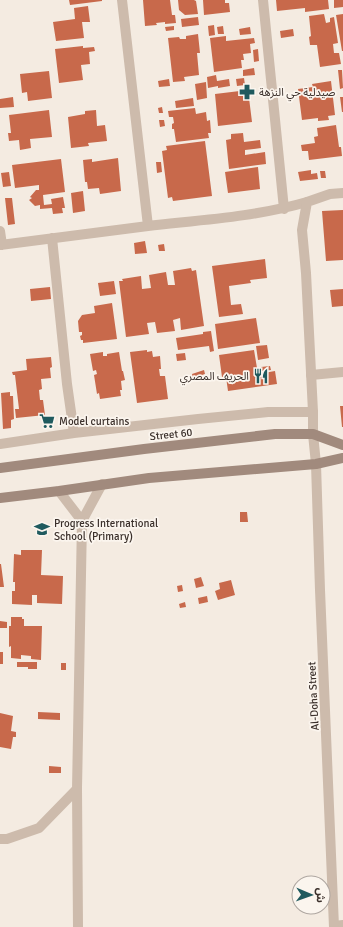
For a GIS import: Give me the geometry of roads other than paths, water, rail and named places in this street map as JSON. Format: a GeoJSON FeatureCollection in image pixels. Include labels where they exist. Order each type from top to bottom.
{"type":"FeatureCollection","features":[{"type":"Feature","properties":{"kind":"main road","name":"Street 60"},"geometry":{"type":"LineString","coordinates":[[0,468],[144,449],[268,435],[313,434],[343,445]]}},
{"type":"Feature","properties":{"kind":"main road"},"geometry":{"type":"LineString","coordinates":[[0,498],[149,478],[316,464],[343,458]]}},
{"type":"Feature","properties":{"kind":"street"},"geometry":{"type":"LineString","coordinates":[[122,0],[148,226]]}},
{"type":"Feature","properties":{"kind":"street"},"geometry":{"type":"LineString","coordinates":[[263,0],[284,209]]}},
{"type":"Feature","properties":{"kind":"street"},"geometry":{"type":"LineString","coordinates":[[0,231],[1,245],[238,216],[284,209],[330,194],[343,193]]}},
{"type":"Feature","properties":{"kind":"street","name":"Al-Doha Street"},"geometry":{"type":"LineString","coordinates":[[306,202],[302,230],[306,273],[313,434],[316,464],[320,590],[337,926]]}},
{"type":"Feature","properties":{"kind":"street"},"geometry":{"type":"LineString","coordinates":[[52,238],[67,384],[74,433]]}},
{"type":"Feature","properties":{"kind":"street"},"geometry":{"type":"LineString","coordinates":[[311,375],[343,372]]}},
{"type":"Feature","properties":{"kind":"street"},"geometry":{"type":"LineString","coordinates":[[0,444],[74,433],[198,419],[268,412],[313,412]]}},
{"type":"Feature","properties":{"kind":"street"},"geometry":{"type":"LineString","coordinates":[[78,927],[77,789],[82,521],[102,484]]}},
{"type":"Feature","properties":{"kind":"street"},"geometry":{"type":"LineString","coordinates":[[59,491],[82,521]]}},
{"type":"Feature","properties":{"kind":"street"},"geometry":{"type":"LineString","coordinates":[[0,839],[7,839],[39,828],[77,789]]}},
{"type":"Feature","properties":{"kind":"place","name":"صيدلية حي النزهة"},"geometry":{"type":"Point","coordinates":[247,92]}},
{"type":"Feature","properties":{"kind":"place","name":"الحريف المصري"},"geometry":{"type":"Point","coordinates":[261,376]}},
{"type":"Feature","properties":{"kind":"place","name":"Model curtains"},"geometry":{"type":"Point","coordinates":[47,421]}},
{"type":"Feature","properties":{"kind":"place","name":"Progress International School (Primary)"},"geometry":{"type":"Point","coordinates":[42,529]}}]}
